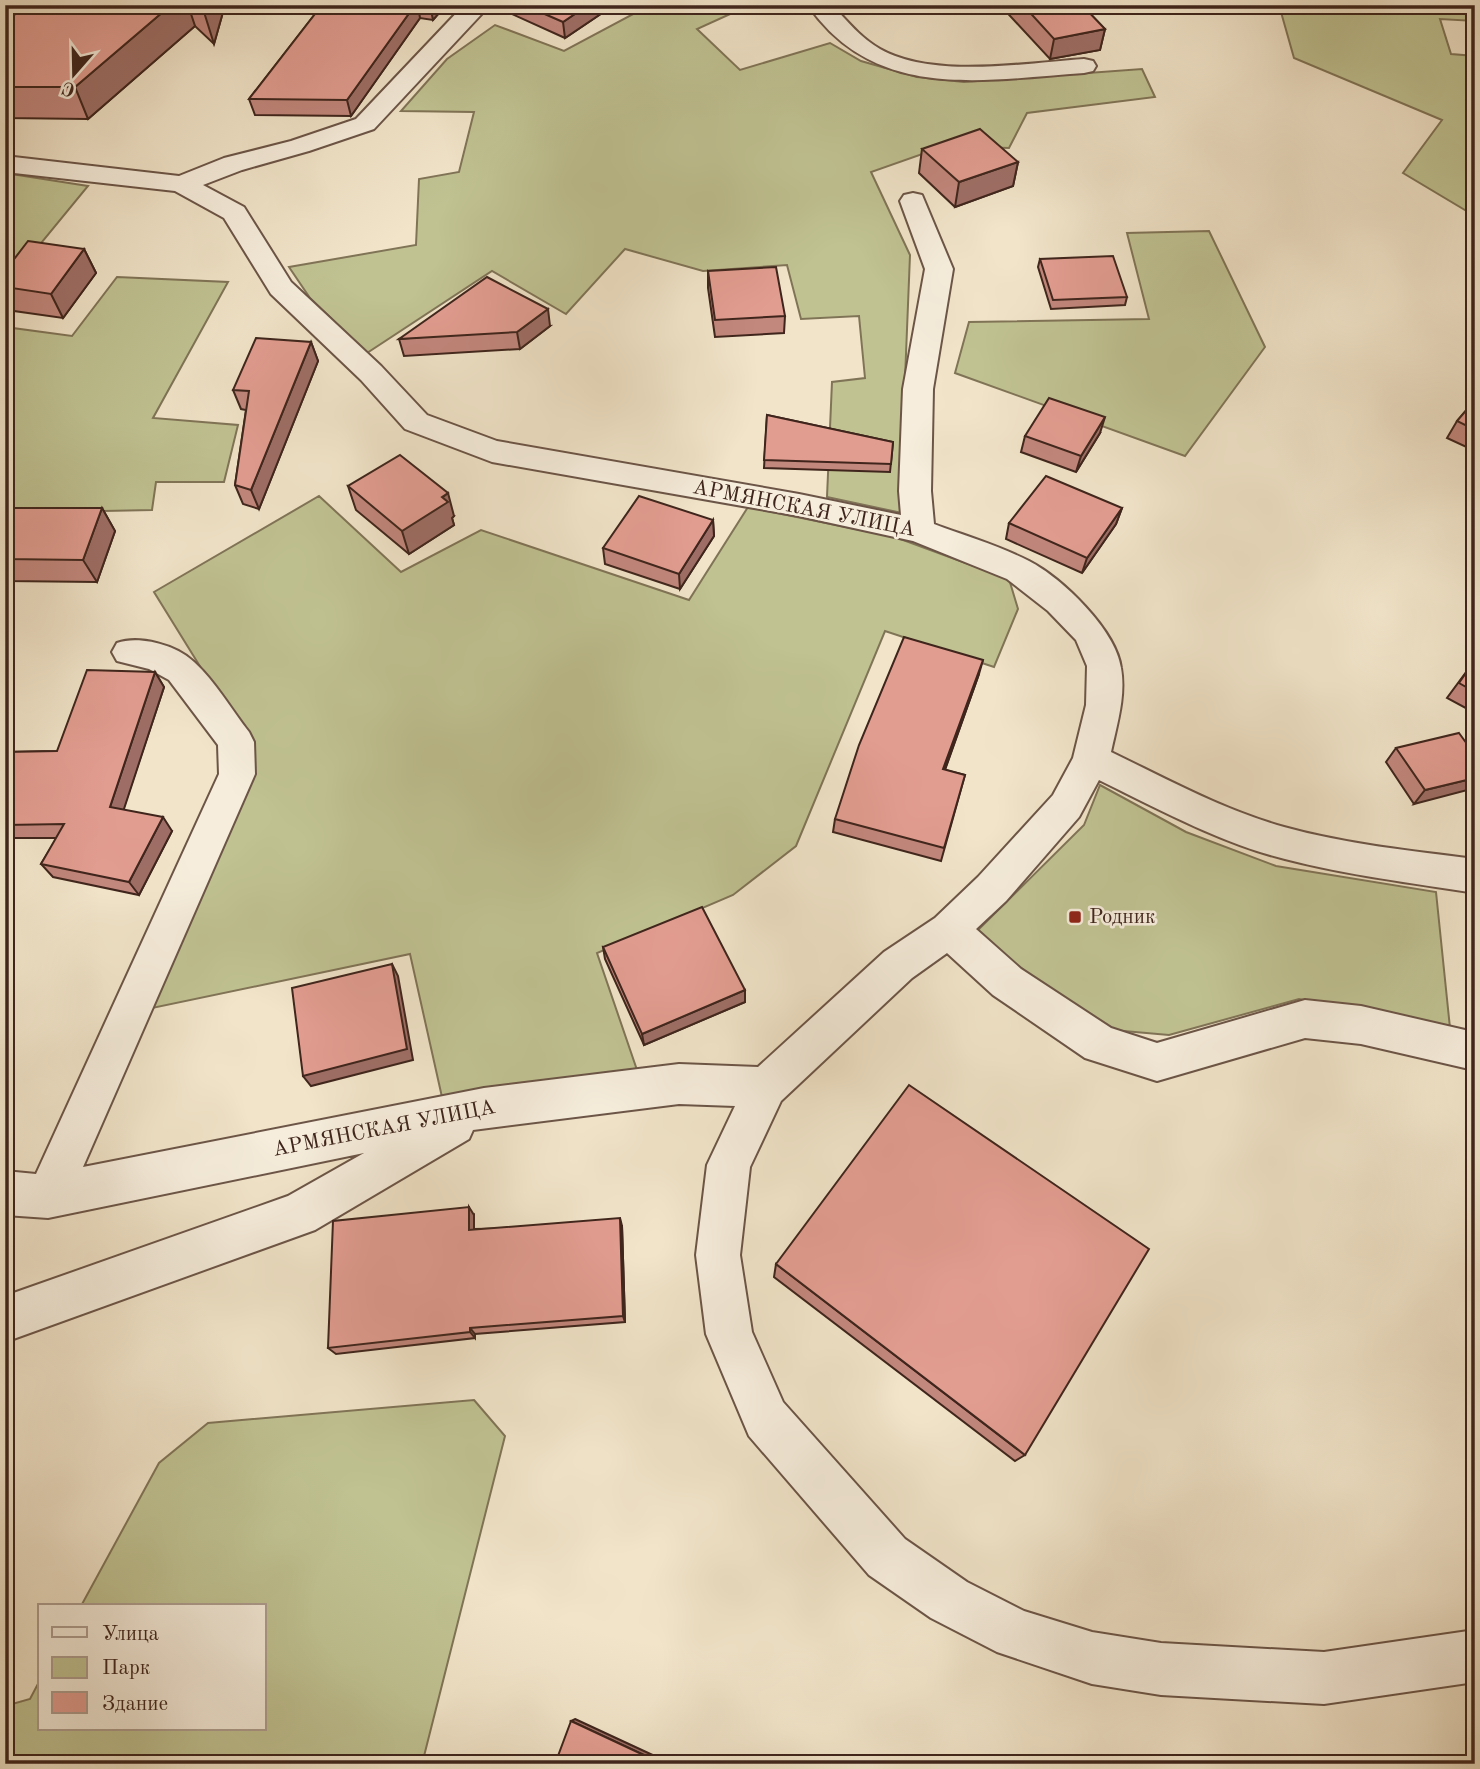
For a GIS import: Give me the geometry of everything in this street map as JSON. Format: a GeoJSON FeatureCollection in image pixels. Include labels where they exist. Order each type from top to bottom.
{"type":"FeatureCollection","features":[{"type":"Feature","properties":{"kind":"street"},"geometry":{"type":"LineString","coordinates":[[5,10],[9,5]]}},
{"type":"Feature","properties":{"kind":"street"},"geometry":{"type":"LineString","coordinates":[[183,184],[233,164],[300,146],[365,124],[468,13],[479,5]]}},
{"type":"Feature","properties":{"kind":"street"},"geometry":{"type":"LineString","coordinates":[[819,5],[845,36],[877,57],[908,67],[967,73],[1084,66]]}},
{"type":"Feature","properties":{"kind":"street","name":"АРМЯНСКАЯ УЛИЦА"},"geometry":{"type":"LineString","coordinates":[[5,164],[183,184],[234,213],[281,288],[371,373],[416,422],[492,451],[799,505],[919,531],[1020,570],[1060,602],[1090,633],[1104,666],[1104,705],[1091,759],[1066,806],[992,889],[949,930],[898,964],[766,1087],[729,1165],[718,1255],[729,1334],[766,1419],[887,1557],[949,1600],[1015,1634],[1092,1658],[1161,1669],[1324,1678],[1475,1656]]}},
{"type":"Feature","properties":{"kind":"street"},"geometry":{"type":"LineString","coordinates":[[913,201],[939,269],[918,388],[915,491],[919,531]]}},
{"type":"Feature","properties":{"kind":"street"},"geometry":{"type":"LineString","coordinates":[[48,1196],[237,774],[236,742],[181,670],[156,657],[129,652]]}},
{"type":"Feature","properties":{"kind":"street"},"geometry":{"type":"LineString","coordinates":[[1091,759],[1196,811],[1283,843],[1391,864],[1475,876]]}},
{"type":"Feature","properties":{"kind":"street"},"geometry":{"type":"LineString","coordinates":[[949,930],[1007,982],[1100,1044],[1157,1062],[1305,1019],[1361,1025],[1465,1049]]}},
{"type":"Feature","properties":{"kind":"street","name":"АРМЯНСКАЯ УЛИЦА"},"geometry":{"type":"LineString","coordinates":[[5,1193],[48,1196],[484,1108],[679,1084],[766,1087]]}},
{"type":"Feature","properties":{"kind":"street"},"geometry":{"type":"LineString","coordinates":[[5,1319],[299,1214],[484,1108]]}},
{"type":"Feature","properties":{"kind":"green space"},"geometry":{"type":"Polygon","coordinates":[[[650,5],[750,5],[697,29],[740,70],[830,43],[861,61],[917,77],[964,82],[1142,69],[1155,97],[1027,113],[1009,148],[945,146],[871,172],[910,255],[902,513],[827,497],[832,382],[865,378],[859,316],[801,319],[787,265],[703,271],[625,249],[566,314],[492,271],[367,353],[310,298],[289,267],[416,245],[419,179],[459,172],[474,112],[401,111],[447,59],[495,25],[564,51],[650,5]]]}},
{"type":"Feature","properties":{"kind":"green space"},"geometry":{"type":"Polygon","coordinates":[[[1279,5],[1475,5],[1475,21],[1440,19],[1451,54],[1475,56],[1475,216],[1403,173],[1442,120],[1294,58],[1279,5]]]}},
{"type":"Feature","properties":{"kind":"green space"},"geometry":{"type":"Polygon","coordinates":[[[5,173],[88,186],[5,287],[5,173]]]}},
{"type":"Feature","properties":{"kind":"green space"},"geometry":{"type":"Polygon","coordinates":[[[1209,231],[1265,347],[1185,456],[955,373],[969,322],[1149,319],[1127,233],[1209,231]]]}},
{"type":"Feature","properties":{"kind":"green space"},"geometry":{"type":"Polygon","coordinates":[[[117,277],[228,282],[153,418],[238,425],[224,482],[156,482],[152,510],[5,513],[5,327],[72,336],[117,277]]]}},
{"type":"Feature","properties":{"kind":"green space"},"geometry":{"type":"Polygon","coordinates":[[[319,496],[401,572],[481,530],[689,600],[748,507],[895,537],[1009,579],[1018,609],[994,667],[885,631],[796,846],[733,895],[597,953],[637,1070],[444,1106],[410,954],[138,1011],[245,739],[154,592],[319,496]]]}},
{"type":"Feature","properties":{"kind":"green space"},"geometry":{"type":"Polygon","coordinates":[[[1100,785],[1186,832],[1276,866],[1436,892],[1450,1028],[1299,999],[1169,1035],[1101,1029],[975,933],[1084,825],[1100,785]]]}},
{"type":"Feature","properties":{"kind":"green space"},"geometry":{"type":"Polygon","coordinates":[[[474,1400],[505,1436],[422,1764],[5,1764],[5,1706],[30,1699],[38,1684],[38,1730],[266,1730],[266,1604],[82,1604],[159,1463],[208,1423],[474,1400]]]}},
{"type":"Feature","properties":{"kind":"building"},"geometry":{"type":"Polygon","coordinates":[[[19,5],[171,5],[75,87],[5,87],[5,35],[19,5]]]}},
{"type":"Feature","properties":{"kind":"building"},"geometry":{"type":"Polygon","coordinates":[[[196,5],[206,5],[204,12],[196,5]]]}},
{"type":"Feature","properties":{"kind":"building"},"geometry":{"type":"Polygon","coordinates":[[[322,5],[415,5],[347,100],[249,99],[322,5]]]}},
{"type":"Feature","properties":{"kind":"building"},"geometry":{"type":"Polygon","coordinates":[[[524,5],[588,5],[563,22],[524,5]]]}},
{"type":"Feature","properties":{"kind":"building"},"geometry":{"type":"Polygon","coordinates":[[[1023,5],[1082,5],[1105,29],[1054,39],[1023,5]]]}},
{"type":"Feature","properties":{"kind":"building"},"geometry":{"type":"Polygon","coordinates":[[[980,129],[1018,162],[959,182],[922,149],[980,129]]]}},
{"type":"Feature","properties":{"kind":"building"},"geometry":{"type":"Polygon","coordinates":[[[28,241],[84,249],[51,294],[5,287],[5,271],[28,241]]]}},
{"type":"Feature","properties":{"kind":"building"},"geometry":{"type":"Polygon","coordinates":[[[1113,256],[1127,297],[1053,300],[1040,259],[1113,256]]]}},
{"type":"Feature","properties":{"kind":"building"},"geometry":{"type":"Polygon","coordinates":[[[776,267],[785,316],[715,320],[708,271],[776,267]]]}},
{"type":"Feature","properties":{"kind":"building"},"geometry":{"type":"Polygon","coordinates":[[[487,277],[548,309],[517,332],[399,339],[487,277]]]}},
{"type":"Feature","properties":{"kind":"building"},"geometry":{"type":"Polygon","coordinates":[[[256,338],[311,342],[251,490],[235,485],[249,391],[233,390],[256,338]]]}},
{"type":"Feature","properties":{"kind":"building"},"geometry":{"type":"Polygon","coordinates":[[[1049,398],[1105,417],[1081,456],[1025,436],[1049,398]]]}},
{"type":"Feature","properties":{"kind":"building"},"geometry":{"type":"Polygon","coordinates":[[[1475,400],[1475,430],[1457,421],[1475,400]]]}},
{"type":"Feature","properties":{"kind":"building"},"geometry":{"type":"Polygon","coordinates":[[[767,415],[893,442],[891,464],[764,460],[767,415]]]}},
{"type":"Feature","properties":{"kind":"building"},"geometry":{"type":"Polygon","coordinates":[[[400,455],[448,493],[442,497],[448,502],[402,531],[348,486],[400,455]]]}},
{"type":"Feature","properties":{"kind":"building"},"geometry":{"type":"Polygon","coordinates":[[[1046,476],[1122,508],[1087,558],[1009,523],[1046,476]]]}},
{"type":"Feature","properties":{"kind":"building"},"geometry":{"type":"Polygon","coordinates":[[[639,496],[713,520],[679,574],[603,548],[639,496]]]}},
{"type":"Feature","properties":{"kind":"building"},"geometry":{"type":"Polygon","coordinates":[[[5,508],[102,508],[83,560],[5,559],[5,508]]]}},
{"type":"Feature","properties":{"kind":"building"},"geometry":{"type":"Polygon","coordinates":[[[904,637],[983,660],[943,769],[965,775],[944,848],[835,819],[859,745],[904,637]]]}},
{"type":"Feature","properties":{"kind":"building"},"geometry":{"type":"Polygon","coordinates":[[[1475,660],[1475,692],[1459,683],[1475,660]]]}},
{"type":"Feature","properties":{"kind":"building"},"geometry":{"type":"Polygon","coordinates":[[[87,670],[155,672],[110,807],[163,817],[129,882],[41,864],[64,824],[5,825],[5,752],[57,751],[87,670]]]}},
{"type":"Feature","properties":{"kind":"building"},"geometry":{"type":"Polygon","coordinates":[[[1459,733],[1475,755],[1475,778],[1425,790],[1396,748],[1459,733]]]}},
{"type":"Feature","properties":{"kind":"building"},"geometry":{"type":"Polygon","coordinates":[[[702,907],[745,990],[642,1034],[603,947],[702,907]]]}},
{"type":"Feature","properties":{"kind":"building"},"geometry":{"type":"Polygon","coordinates":[[[392,964],[407,1049],[303,1076],[292,988],[392,964]]]}},
{"type":"Feature","properties":{"kind":"building"},"geometry":{"type":"Polygon","coordinates":[[[909,1085],[1149,1249],[1025,1455],[776,1264],[909,1085]]]}},
{"type":"Feature","properties":{"kind":"building"},"geometry":{"type":"Polygon","coordinates":[[[469,1207],[469,1230],[620,1218],[623,1316],[470,1328],[470,1332],[328,1348],[333,1221],[469,1207]]]}},
{"type":"Feature","properties":{"kind":"building"},"geometry":{"type":"Polygon","coordinates":[[[571,1721],[663,1764],[555,1764],[571,1721]]]}},
{"type":"Feature","properties":{"kind":"place","name":"Родник"},"geometry":{"type":"Point","coordinates":[1075,917]}}]}
